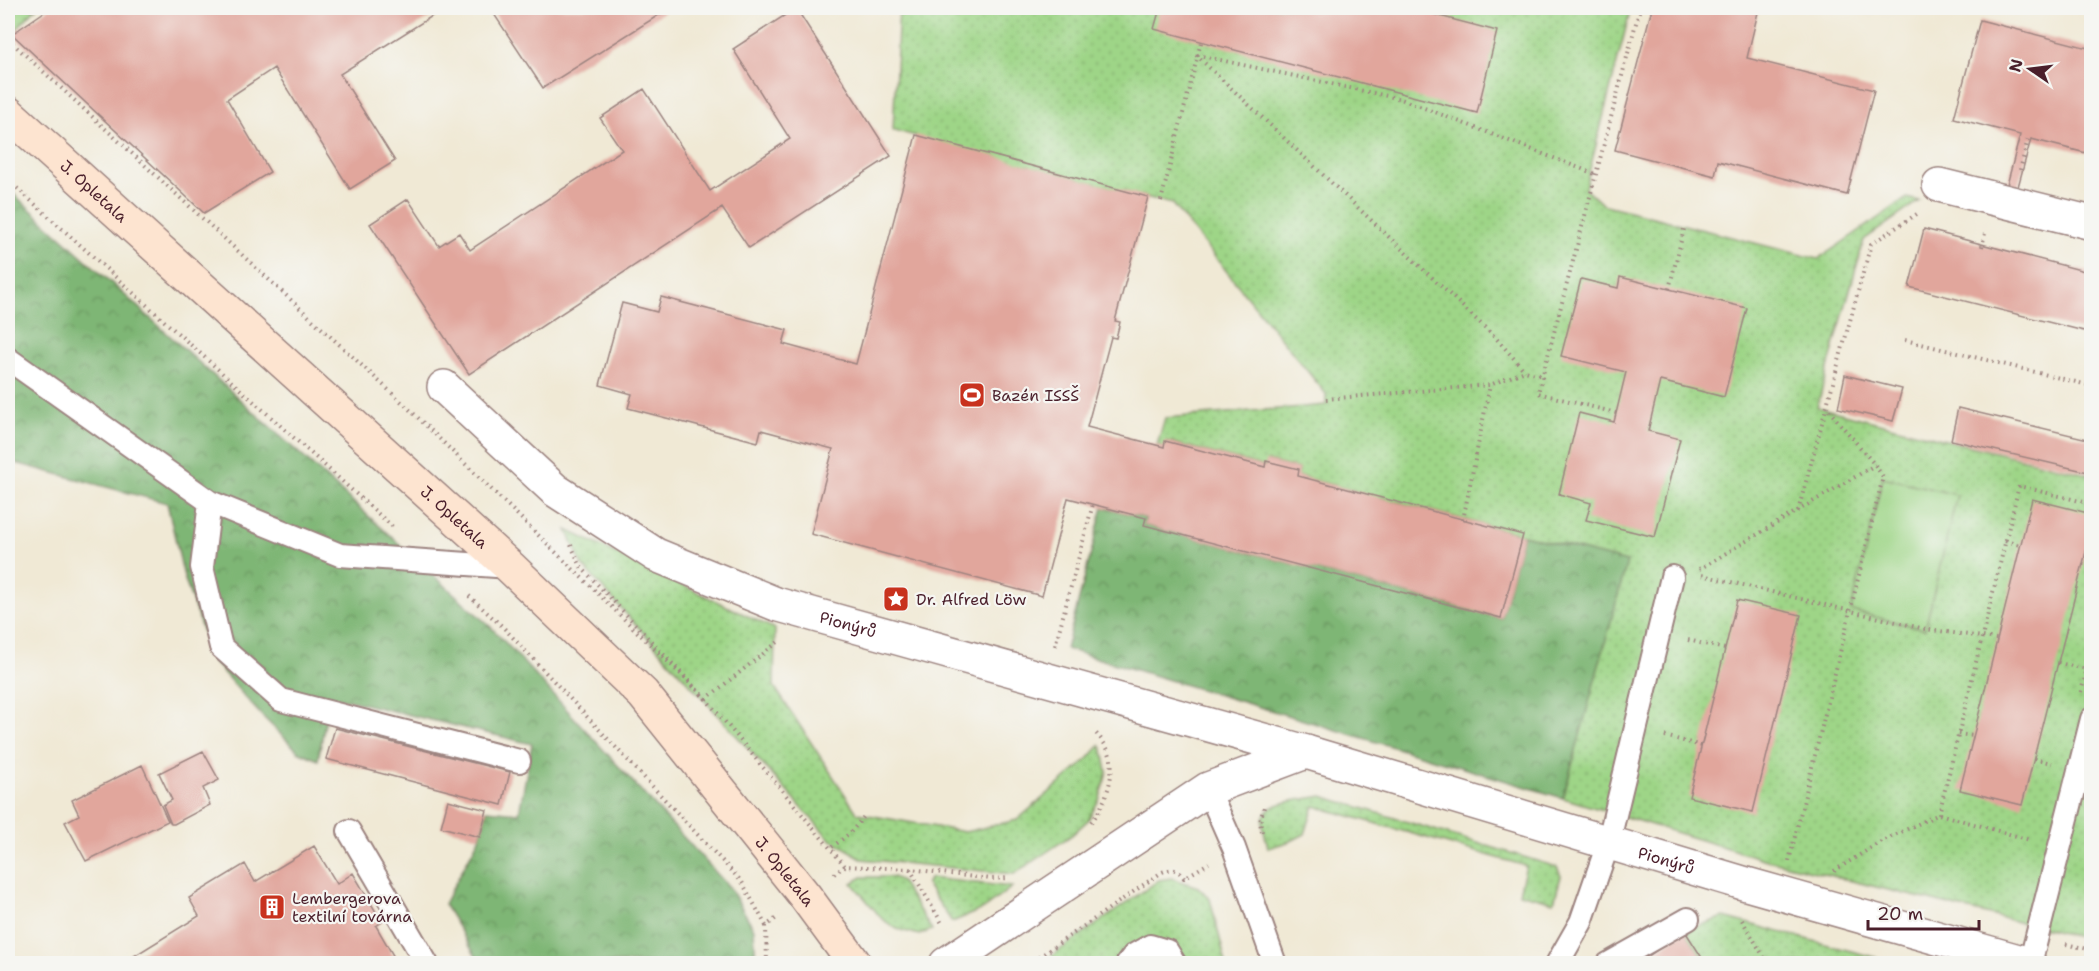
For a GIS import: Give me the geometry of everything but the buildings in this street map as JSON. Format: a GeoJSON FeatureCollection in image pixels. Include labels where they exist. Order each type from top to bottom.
{"type":"FeatureCollection","features":[{"type":"Feature","properties":{"kind":"main road","name":"J. Opletala"},"geometry":{"type":"LineString","coordinates":[[8,113],[510,567],[643,694],[806,896],[855,963]]}},
{"type":"Feature","properties":{"kind":"street"},"geometry":{"type":"LineString","coordinates":[[1932,197],[2091,223]]}},
{"type":"Feature","properties":{"kind":"street","name":"Pionýrů"},"geometry":{"type":"LineString","coordinates":[[444,387],[555,490],[656,555],[776,604],[1306,752],[1608,844],[2030,963]]}},
{"type":"Feature","properties":{"kind":"street"},"geometry":{"type":"LineString","coordinates":[[953,959],[1208,789],[1306,752]]}},
{"type":"Feature","properties":{"kind":"lane"},"geometry":{"type":"LineString","coordinates":[[8,359],[210,502],[340,555],[510,567]]}},
{"type":"Feature","properties":{"kind":"lane"},"geometry":{"type":"LineString","coordinates":[[210,502],[202,567],[221,647],[281,700],[519,761]]}},
{"type":"Feature","properties":{"kind":"lane"},"geometry":{"type":"LineString","coordinates":[[1557,963],[1581,921],[1608,844],[1672,577]]}},
{"type":"Feature","properties":{"kind":"lane"},"geometry":{"type":"LineString","coordinates":[[2030,963],[2061,848],[2085,710]]}},
{"type":"Feature","properties":{"kind":"lane"},"geometry":{"type":"LineString","coordinates":[[1208,789],[1234,848],[1275,963]]}},
{"type":"Feature","properties":{"kind":"lane"},"geometry":{"type":"LineString","coordinates":[[349,831],[427,963]]}},
{"type":"Feature","properties":{"kind":"lane"},"geometry":{"type":"LineString","coordinates":[[1608,963],[1688,919]]}},
{"type":"Feature","properties":{"kind":"lane"},"geometry":{"type":"LineString","coordinates":[[1127,963],[1134,955],[1150,946],[1167,951],[1175,963]]}},
{"type":"Feature","properties":{"kind":"path"},"geometry":{"type":"LineString","coordinates":[[1616,414],[1538,393],[1640,8]]}},
{"type":"Feature","properties":{"kind":"path"},"geometry":{"type":"LineString","coordinates":[[8,39],[407,407],[706,699]]}},
{"type":"Feature","properties":{"kind":"path"},"geometry":{"type":"LineString","coordinates":[[1161,201],[1201,42]]}},
{"type":"Feature","properties":{"kind":"path"},"geometry":{"type":"LineString","coordinates":[[1196,55],[1401,99],[1595,174]]}},
{"type":"Feature","properties":{"kind":"path"},"geometry":{"type":"LineString","coordinates":[[1196,55],[1496,338],[1525,371],[1542,376]]}},
{"type":"Feature","properties":{"kind":"path"},"geometry":{"type":"LineString","coordinates":[[1797,511],[1871,244],[1932,197]]}},
{"type":"Feature","properties":{"kind":"path"},"geometry":{"type":"LineString","coordinates":[[1669,289],[1685,225]]}},
{"type":"Feature","properties":{"kind":"path"},"geometry":{"type":"LineString","coordinates":[[2088,275],[2091,259]]}},
{"type":"Feature","properties":{"kind":"path"},"geometry":{"type":"LineString","coordinates":[[1905,340],[2091,386]]}},
{"type":"Feature","properties":{"kind":"path"},"geometry":{"type":"LineString","coordinates":[[1326,399],[1490,385],[1525,371]]}},
{"type":"Feature","properties":{"kind":"path"},"geometry":{"type":"LineString","coordinates":[[1463,520],[1490,385]]}},
{"type":"Feature","properties":{"kind":"path"},"geometry":{"type":"LineString","coordinates":[[1788,862],[1883,477],[1827,408]]}},
{"type":"Feature","properties":{"kind":"path"},"geometry":{"type":"LineString","coordinates":[[1875,465],[1693,572],[1925,629],[1982,639],[1997,639]]}},
{"type":"Feature","properties":{"kind":"path"},"geometry":{"type":"LineString","coordinates":[[1939,814],[2019,486],[2091,504]]}},
{"type":"Feature","properties":{"kind":"path"},"geometry":{"type":"LineString","coordinates":[[1054,653],[1093,504]]}},
{"type":"Feature","properties":{"kind":"path"},"geometry":{"type":"LineString","coordinates":[[568,537],[580,567],[706,699],[832,847],[845,866],[910,868],[991,879],[1012,878]]}},
{"type":"Feature","properties":{"kind":"path"},"geometry":{"type":"LineString","coordinates":[[2005,541],[2020,545]]}},
{"type":"Feature","properties":{"kind":"path"},"geometry":{"type":"LineString","coordinates":[[2083,564],[2091,565]]}},
{"type":"Feature","properties":{"kind":"path"},"geometry":{"type":"LineString","coordinates":[[1678,638],[1725,649]]}},
{"type":"Feature","properties":{"kind":"path"},"geometry":{"type":"LineString","coordinates":[[2085,710],[2087,669],[2091,649]]}},
{"type":"Feature","properties":{"kind":"path"},"geometry":{"type":"LineString","coordinates":[[706,699],[760,658]]}},
{"type":"Feature","properties":{"kind":"path"},"geometry":{"type":"LineString","coordinates":[[2058,663],[2087,669]]}},
{"type":"Feature","properties":{"kind":"path"},"geometry":{"type":"LineString","coordinates":[[1087,826],[1099,814],[1108,790],[1111,760],[1106,744],[1092,728]]}},
{"type":"Feature","properties":{"kind":"path"},"geometry":{"type":"LineString","coordinates":[[1958,734],[1973,736]]}},
{"type":"Feature","properties":{"kind":"path"},"geometry":{"type":"LineString","coordinates":[[1663,735],[1702,746]]}},
{"type":"Feature","properties":{"kind":"path"},"geometry":{"type":"LineString","coordinates":[[1263,840],[1260,822],[1264,805],[1271,801]]}},
{"type":"Feature","properties":{"kind":"path"},"geometry":{"type":"LineString","coordinates":[[832,847],[850,833],[866,814]]}},
{"type":"Feature","properties":{"kind":"path"},"geometry":{"type":"LineString","coordinates":[[1825,877],[1882,842],[1939,814],[2061,848]]}},
{"type":"Feature","properties":{"kind":"path"},"geometry":{"type":"LineString","coordinates":[[1029,963],[1162,872],[1171,868],[1178,870],[1184,878],[1234,848]]}},
{"type":"Feature","properties":{"kind":"path"},"geometry":{"type":"LineString","coordinates":[[910,868],[953,959]]}},
{"type":"Feature","properties":{"kind":"path"},"geometry":{"type":"LineString","coordinates":[[1741,919],[1768,963]]}},
{"type":"Feature","properties":{"kind":"path"},"geometry":{"type":"LineString","coordinates":[[766,926],[767,963]]}},
{"type":"Feature","properties":{"kind":"path"},"geometry":{"type":"LineString","coordinates":[[2062,943],[2091,950]]}},
{"type":"Feature","properties":{"kind":"green space"},"geometry":{"type":"Polygon","coordinates":[[[8,8],[36,8],[12,34],[8,30],[8,8]]]}},
{"type":"Feature","properties":{"kind":"green space"},"geometry":{"type":"Polygon","coordinates":[[[899,8],[1631,8],[1585,188],[1602,204],[1818,259],[1907,198],[1919,201],[1864,240],[1817,407],[2091,475],[2091,940],[1763,859],[1563,798],[1626,562],[1298,476],[1299,469],[1267,461],[1265,467],[1166,441],[1164,447],[1157,445],[1165,418],[1326,405],[1326,394],[1172,204],[893,130],[899,8]]]}},
{"type":"Feature","properties":{"kind":"green space"},"geometry":{"type":"Polygon","coordinates":[[[8,189],[493,629],[730,888],[754,929],[756,963],[480,963],[444,904],[480,837],[487,810],[519,813],[532,744],[330,696],[318,760],[298,751],[262,716],[213,661],[184,577],[167,503],[8,461],[8,189]]]}},
{"type":"Feature","properties":{"kind":"green space"},"geometry":{"type":"Polygon","coordinates":[[[1883,477],[1957,495],[1925,629],[1851,611],[1883,477]]]}},
{"type":"Feature","properties":{"kind":"green space"},"geometry":{"type":"Polygon","coordinates":[[[1103,507],[1146,518],[1144,525],[1501,618],[1523,535],[1627,562],[1563,798],[1066,649],[1103,507]]]}},
{"type":"Feature","properties":{"kind":"green space"},"geometry":{"type":"Polygon","coordinates":[[[567,530],[775,629],[774,686],[857,813],[965,832],[1017,820],[1088,759],[1100,745],[1107,772],[1100,798],[1088,820],[1072,835],[1014,874],[861,859],[830,839],[582,565],[567,530]]]}},
{"type":"Feature","properties":{"kind":"green space"},"geometry":{"type":"Polygon","coordinates":[[[1322,796],[1557,867],[1561,876],[1554,902],[1519,893],[1526,866],[1314,806],[1305,834],[1268,848],[1263,824],[1268,810],[1285,802],[1322,796]]]}},
{"type":"Feature","properties":{"kind":"green space"},"geometry":{"type":"Polygon","coordinates":[[[862,877],[893,877],[900,880],[932,930],[919,935],[897,929],[882,919],[852,883],[862,877]]]}},
{"type":"Feature","properties":{"kind":"green space"},"geometry":{"type":"Polygon","coordinates":[[[930,878],[1012,887],[983,909],[952,922],[926,884],[930,878]]]}},
{"type":"Feature","properties":{"kind":"green space"},"geometry":{"type":"Polygon","coordinates":[[[1171,878],[1198,887],[1210,899],[1226,963],[1210,963],[1206,957],[1195,964],[1040,964],[1159,880],[1171,878]]]}},
{"type":"Feature","properties":{"kind":"green space"},"geometry":{"type":"Polygon","coordinates":[[[1724,917],[1896,963],[1706,963],[1685,931],[1724,917]]]}},
{"type":"Feature","properties":{"kind":"place","name":"Bazén ISSŠ"},"geometry":{"type":"Point","coordinates":[972,395]}},
{"type":"Feature","properties":{"kind":"place","name":"Dr. Alfred Löw"},"geometry":{"type":"Point","coordinates":[896,599]}},
{"type":"Feature","properties":{"kind":"place","name":"Lembergerova textilní továrna"},"geometry":{"type":"Point","coordinates":[272,907]}}]}
